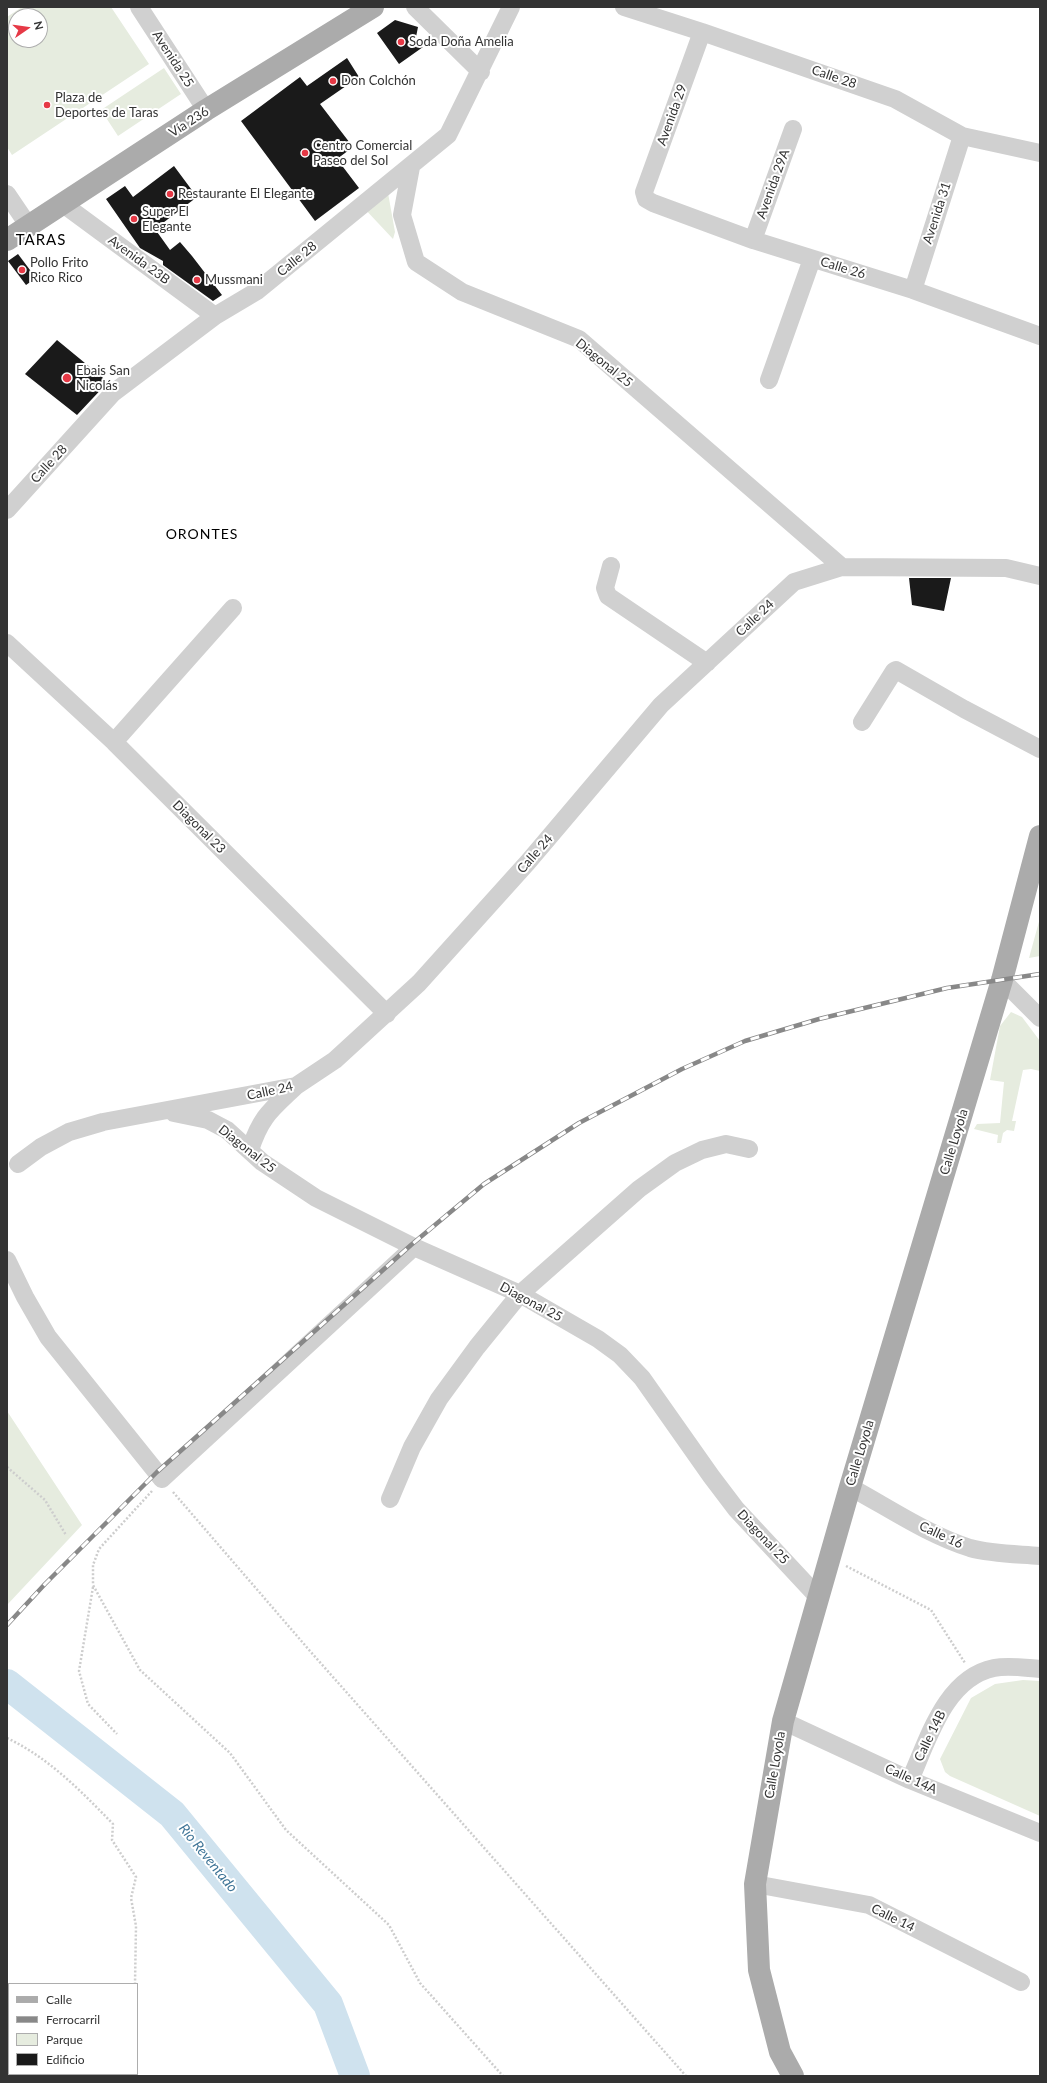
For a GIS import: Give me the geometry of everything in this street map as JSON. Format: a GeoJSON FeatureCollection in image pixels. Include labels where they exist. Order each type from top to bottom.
{"type":"FeatureCollection","features":[{"type":"Feature","properties":{"kind":"main road","name":"Vía 236"},"geometry":{"type":"LineString","coordinates":[[7,240],[206,110],[369,8]]}},
{"type":"Feature","properties":{"kind":"main road","name":"Calle Loyola"},"geometry":{"type":"LineString","coordinates":[[793,2076],[780,2052],[759,1970],[755,1884],[783,1721],[850,1487],[1002,980],[1040,836]]}},
{"type":"Feature","properties":{"kind":"street","name":"Avenida 25"},"geometry":{"type":"LineString","coordinates":[[139,7],[206,110]]}},
{"type":"Feature","properties":{"kind":"street"},"geometry":{"type":"LineString","coordinates":[[415,7],[481,72]]}},
{"type":"Feature","properties":{"kind":"street","name":"Calle 28"},"geometry":{"type":"LineString","coordinates":[[7,510],[114,394],[215,316],[258,291],[411,167],[448,135],[481,72],[511,7]]}},
{"type":"Feature","properties":{"kind":"street","name":"Calle 28"},"geometry":{"type":"LineString","coordinates":[[624,7],[702,32],[895,99],[962,136],[1040,153]]}},
{"type":"Feature","properties":{"kind":"street","name":"Avenida 29"},"geometry":{"type":"LineString","coordinates":[[646,199],[644,192],[702,32]]}},
{"type":"Feature","properties":{"kind":"street","name":"Avenida 29A"},"geometry":{"type":"LineString","coordinates":[[753,240],[793,129]]}},
{"type":"Feature","properties":{"kind":"street","name":"Avenida 31"},"geometry":{"type":"LineString","coordinates":[[913,290],[962,136]]}},
{"type":"Feature","properties":{"kind":"street","name":"Diagonal 25"},"geometry":{"type":"LineString","coordinates":[[411,167],[402,215],[416,262],[462,292],[578,339],[842,567]]}},
{"type":"Feature","properties":{"kind":"street"},"geometry":{"type":"LineString","coordinates":[[7,194],[28,225]]}},
{"type":"Feature","properties":{"kind":"street","name":"Calle 26"},"geometry":{"type":"LineString","coordinates":[[646,199],[653,203],[753,240],[913,290],[1040,336]]}},
{"type":"Feature","properties":{"kind":"street","name":"Avenida 23B"},"geometry":{"type":"LineString","coordinates":[[63,204],[215,316]]}},
{"type":"Feature","properties":{"kind":"street"},"geometry":{"type":"LineString","coordinates":[[769,380],[812,259]]}},
{"type":"Feature","properties":{"kind":"street"},"geometry":{"type":"LineString","coordinates":[[611,566],[606,588],[608,596],[707,663]]}},
{"type":"Feature","properties":{"kind":"street","name":"Calle 24"},"geometry":{"type":"LineString","coordinates":[[18,1164],[40,1147],[69,1132],[103,1122],[296,1086],[335,1060],[387,1014],[419,983],[528,862],[661,705],[794,582],[842,567],[1006,568],[1040,576]]}},
{"type":"Feature","properties":{"kind":"street"},"geometry":{"type":"LineString","coordinates":[[114,742],[233,608]]}},
{"type":"Feature","properties":{"kind":"street","name":"Diagonal 23"},"geometry":{"type":"LineString","coordinates":[[7,643],[114,742],[387,1014]]}},
{"type":"Feature","properties":{"kind":"street"},"geometry":{"type":"LineString","coordinates":[[862,722],[896,670],[964,710],[1040,748]]}},
{"type":"Feature","properties":{"kind":"street"},"geometry":{"type":"LineString","coordinates":[[1002,980],[1040,1018]]}},
{"type":"Feature","properties":{"kind":"street"},"geometry":{"type":"LineString","coordinates":[[250,1150],[257,1129],[266,1115],[296,1086]]}},
{"type":"Feature","properties":{"kind":"street","name":"Diagonal 25"},"geometry":{"type":"LineString","coordinates":[[164,1111],[208,1120],[227,1130],[262,1162],[316,1198],[414,1247],[520,1294],[598,1339],[620,1355],[642,1378],[736,1509],[818,1597]]}},
{"type":"Feature","properties":{"kind":"street"},"geometry":{"type":"LineString","coordinates":[[390,1499],[412,1447],[439,1399],[477,1347],[520,1294],[639,1190],[675,1163],[702,1150],[726,1144],[749,1148]]}},
{"type":"Feature","properties":{"kind":"street"},"geometry":{"type":"LineString","coordinates":[[7,1260],[25,1297],[48,1337],[160,1476],[414,1247]]}},
{"type":"Feature","properties":{"kind":"street","name":"Calle 16"},"geometry":{"type":"LineString","coordinates":[[850,1487],[946,1540],[971,1548],[996,1553],[1040,1556]]}},
{"type":"Feature","properties":{"kind":"street","name":"Calle 14B"},"geometry":{"type":"LineString","coordinates":[[910,1780],[941,1712],[956,1691],[973,1675],[994,1668],[1010,1666],[1040,1669]]}},
{"type":"Feature","properties":{"kind":"street","name":"Calle 14A"},"geometry":{"type":"LineString","coordinates":[[783,1721],[910,1780],[1040,1833]]}},
{"type":"Feature","properties":{"kind":"street","name":"Calle 14"},"geometry":{"type":"LineString","coordinates":[[755,1884],[869,1905],[1021,1982]]}},
{"type":"Feature","properties":{"kind":"street"},"geometry":{"type":"LineString","coordinates":[[102,2076],[118,2076]]}},
{"type":"Feature","properties":{"kind":"path"},"geometry":{"type":"LineString","coordinates":[[7,1467],[45,1500],[66,1534]]}},
{"type":"Feature","properties":{"kind":"path"},"geometry":{"type":"LineString","coordinates":[[117,1734],[88,1704],[79,1671],[93,1585],[93,1566],[99,1549],[160,1476],[315,1657],[686,2076]]}},
{"type":"Feature","properties":{"kind":"path"},"geometry":{"type":"LineString","coordinates":[[830,1558],[931,1610],[973,1675]]}},
{"type":"Feature","properties":{"kind":"path"},"geometry":{"type":"LineString","coordinates":[[93,1585],[140,1670],[230,1753],[286,1830],[389,1925],[420,1983],[503,2076]]}},
{"type":"Feature","properties":{"kind":"path"},"geometry":{"type":"LineString","coordinates":[[7,1738],[26,1747],[73,1782],[113,1824],[112,1840],[136,1877],[131,1898],[136,1926],[135,1983]]}},
{"type":"Feature","properties":{"kind":"green space","name":"Plaza de Deportes de Taras"},"geometry":{"type":"Polygon","coordinates":[[[22,7],[111,7],[149,64],[12,155],[7,147],[7,17],[8,16],[8,48],[48,48],[48,8],[20,8],[22,7]]]}},
{"type":"Feature","properties":{"kind":"green space"},"geometry":{"type":"Polygon","coordinates":[[[164,68],[181,94],[118,136],[101,110],[164,68]]]}},
{"type":"Feature","properties":{"kind":"green space"},"geometry":{"type":"Polygon","coordinates":[[[388,193],[395,232],[393,239],[363,207],[388,193]]]}},
{"type":"Feature","properties":{"kind":"green space"},"geometry":{"type":"Polygon","coordinates":[[[1040,918],[1040,956],[1029,958],[1040,918]]]}},
{"type":"Feature","properties":{"kind":"green space"},"geometry":{"type":"Polygon","coordinates":[[[1011,1012],[1022,1017],[1040,1041],[1040,1071],[1031,1069],[1023,1070],[1012,1121],[1016,1121],[1014,1131],[1007,1130],[1003,1133],[1001,1143],[997,1143],[998,1135],[974,1129],[977,1124],[1000,1123],[1004,1082],[990,1080],[1000,1026],[1011,1012]]]}},
{"type":"Feature","properties":{"kind":"green space"},"geometry":{"type":"Polygon","coordinates":[[[7,1411],[82,1525],[7,1605],[7,1411]]]}},
{"type":"Feature","properties":{"kind":"green space"},"geometry":{"type":"Polygon","coordinates":[[[1023,1680],[1040,1681],[1040,1816],[950,1776],[945,1772],[940,1759],[971,1698],[995,1684],[1023,1680]]]}},
{"type":"Feature","properties":{"kind":"building","name":"Soda Doña Amelia"},"geometry":{"type":"Polygon","coordinates":[[[395,20],[418,27],[416,37],[423,47],[399,64],[377,33],[395,20]]]}},
{"type":"Feature","properties":{"kind":"building","name":"Centro Comercial Paseo del Sol"},"geometry":{"type":"Polygon","coordinates":[[[347,58],[359,77],[320,104],[353,147],[337,159],[359,188],[315,221],[241,121],[300,77],[307,86],[347,58]]]}},
{"type":"Feature","properties":{"kind":"building"},"geometry":{"type":"Polygon","coordinates":[[[174,166],[197,197],[155,229],[170,250],[180,242],[192,256],[222,295],[213,301],[163,265],[163,261],[140,248],[106,199],[125,186],[133,197],[174,166]]]}},
{"type":"Feature","properties":{"kind":"building","name":"Pollo Frito Rico Rico"},"geometry":{"type":"Polygon","coordinates":[[[18,254],[36,278],[26,285],[8,261],[18,254]]]}},
{"type":"Feature","properties":{"kind":"building","name":"Ebais San Nicolás"},"geometry":{"type":"Polygon","coordinates":[[[57,340],[108,382],[77,415],[25,374],[57,340]]]}},
{"type":"Feature","properties":{"kind":"building"},"geometry":{"type":"Polygon","coordinates":[[[909,578],[951,578],[944,611],[912,605],[909,578]]]}},
{"type":"Feature","properties":{"kind":"waterway","name":"Rio Reventado"},"geometry":{"type":"LineString","coordinates":[[7,1684],[172,1814],[328,2004],[355,2076]]}},
{"type":"Feature","properties":{"kind":"railway"},"geometry":{"type":"LineString","coordinates":[[7,1625],[45,1584],[157,1472],[411,1245],[484,1184],[579,1123],[682,1069],[745,1041],[819,1019],[947,988],[1040,974]]}},
{"type":"Feature","properties":{"kind":"place","name":"Soda Doña Amelia"},"geometry":{"type":"Point","coordinates":[401,42]}},
{"type":"Feature","properties":{"kind":"place","name":"Don Colchón"},"geometry":{"type":"Point","coordinates":[333,81]}},
{"type":"Feature","properties":{"kind":"place","name":"Plaza de Deportes de Taras"},"geometry":{"type":"Point","coordinates":[47,105]}},
{"type":"Feature","properties":{"kind":"place","name":"Centro Comercial Paseo del Sol"},"geometry":{"type":"Point","coordinates":[305,153]}},
{"type":"Feature","properties":{"kind":"place","name":"Restaurante El Elegante"},"geometry":{"type":"Point","coordinates":[170,194]}},
{"type":"Feature","properties":{"kind":"place","name":"Super El Elegante"},"geometry":{"type":"Point","coordinates":[134,219]}},
{"type":"Feature","properties":{"kind":"place","name":"Pollo Frito Rico Rico"},"geometry":{"type":"Point","coordinates":[22,270]}},
{"type":"Feature","properties":{"kind":"place","name":"Mussmani"},"geometry":{"type":"Point","coordinates":[197,280]}},
{"type":"Feature","properties":{"kind":"place","name":"Ebais San Nicolás"},"geometry":{"type":"Point","coordinates":[67,378]}},
{"type":"Feature","properties":{"kind":"district","name":"TARAS"},"geometry":{"type":"Point","coordinates":[41,240]}},
{"type":"Feature","properties":{"kind":"district","name":"ORONTES"},"geometry":{"type":"Point","coordinates":[202,534]}}]}
